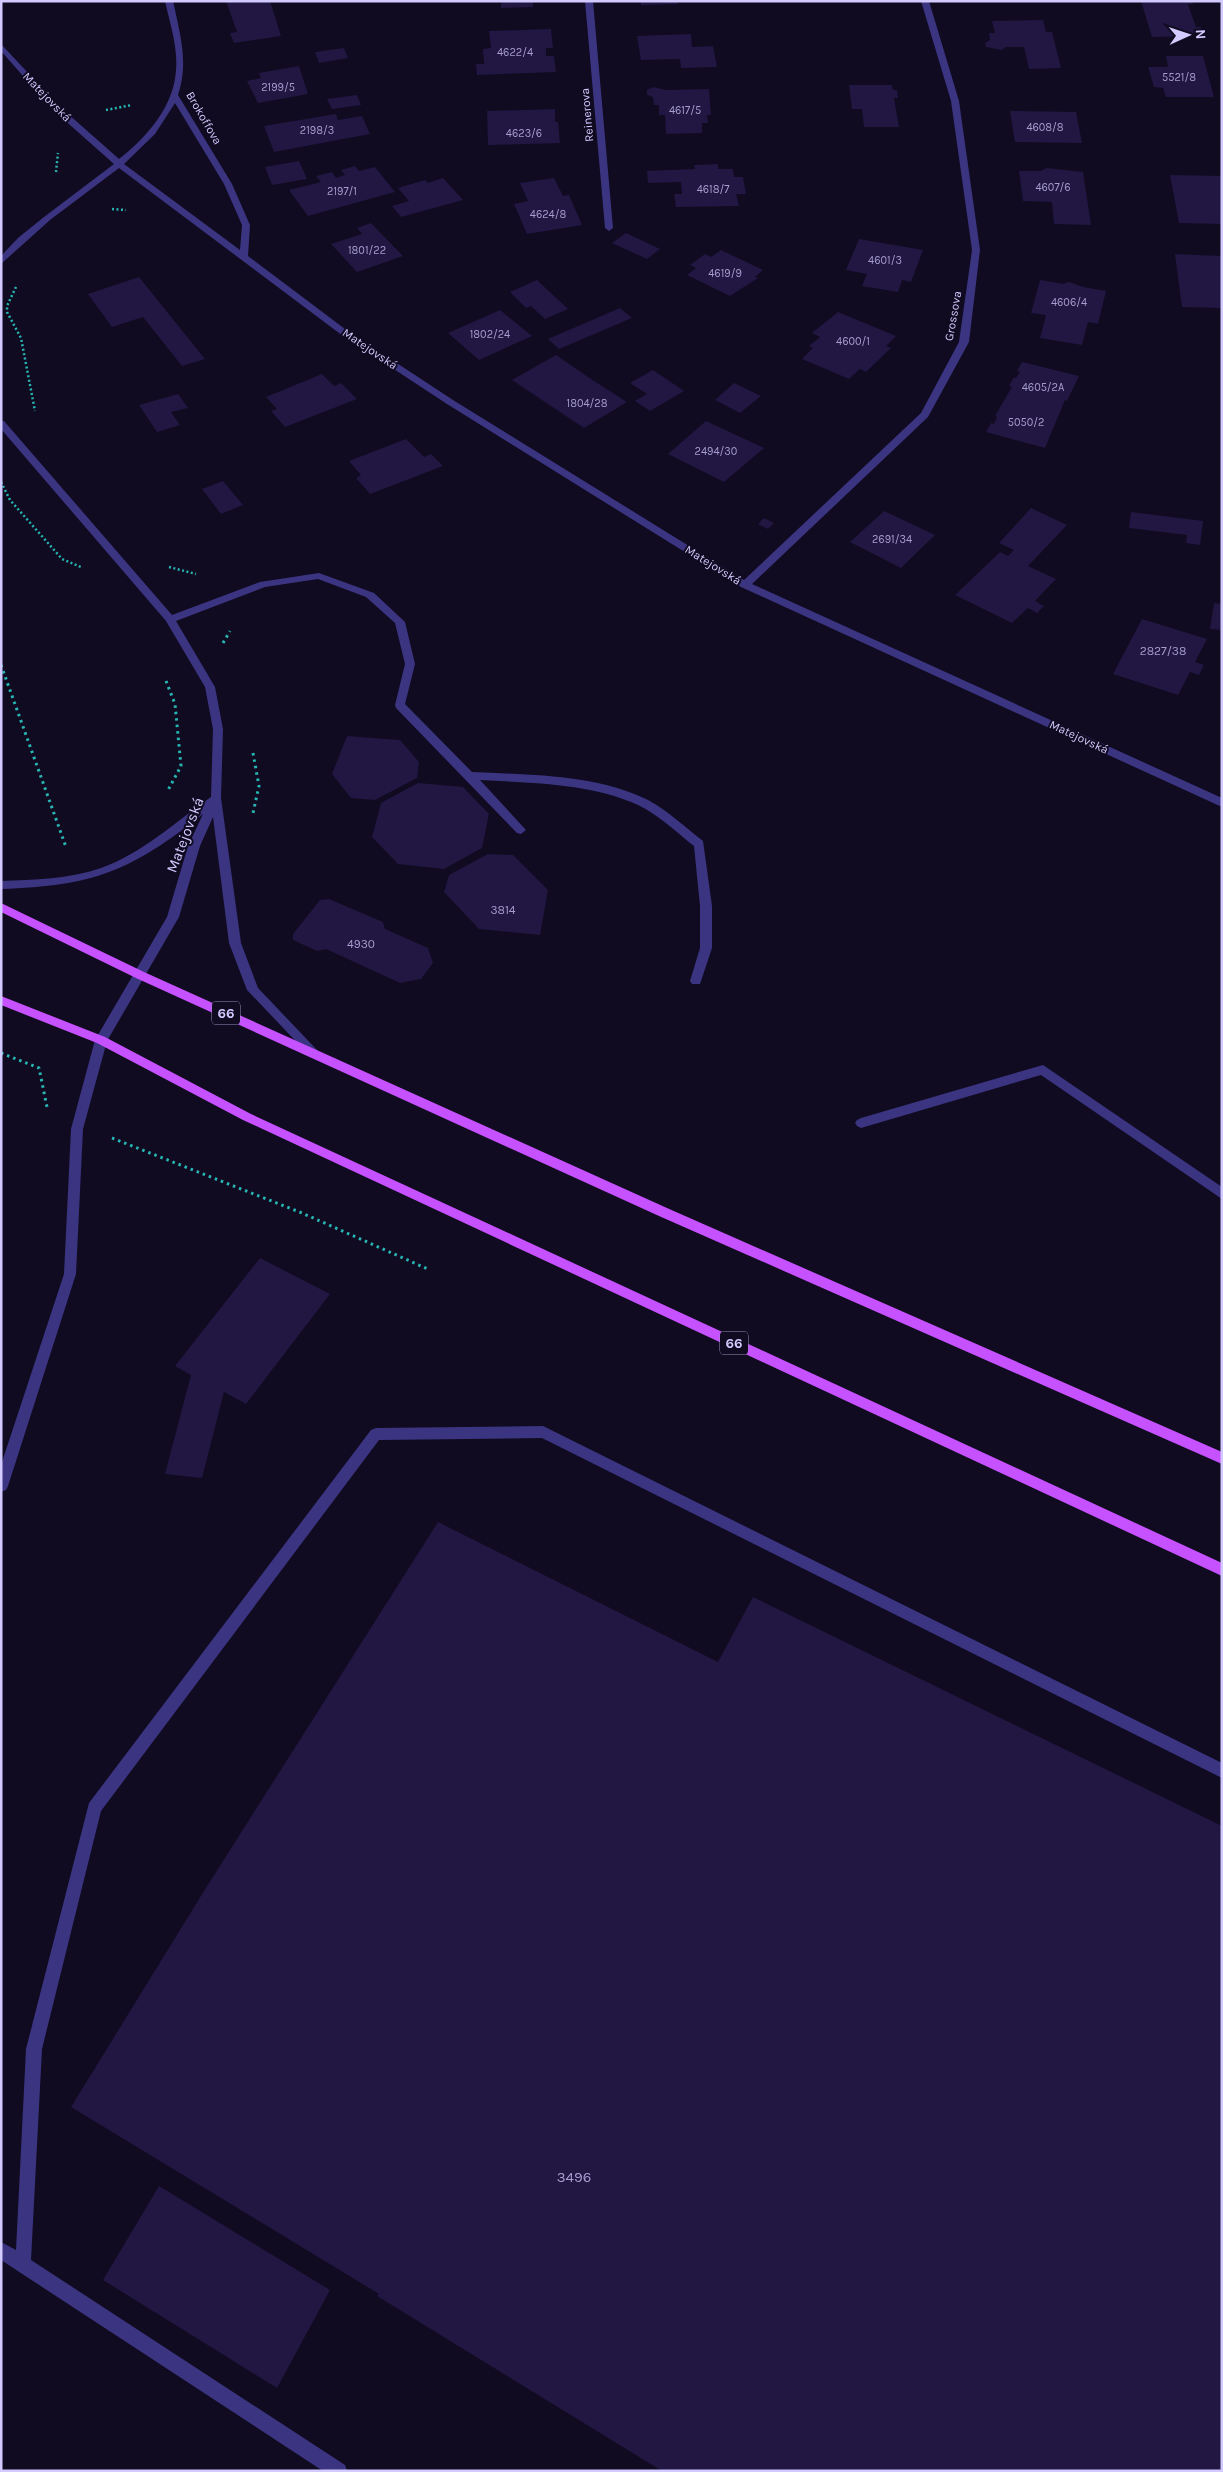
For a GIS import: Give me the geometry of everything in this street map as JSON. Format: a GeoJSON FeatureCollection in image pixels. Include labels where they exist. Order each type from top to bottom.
{"type":"FeatureCollection","features":[{"type":"Feature","properties":{"kind":"main road","name":"66"},"geometry":{"type":"LineString","coordinates":[[1,907],[140,974],[663,1212],[1222,1458]]}},
{"type":"Feature","properties":{"kind":"main road","name":"66"},"geometry":{"type":"LineString","coordinates":[[1,1000],[101,1040],[246,1117],[1222,1570]]}},
{"type":"Feature","properties":{"kind":"street","name":"Brokoffova"},"geometry":{"type":"LineString","coordinates":[[169,1],[180,58],[179,79],[174,97],[228,184],[246,225],[244,256]]}},
{"type":"Feature","properties":{"kind":"street","name":"Reinerova"},"geometry":{"type":"LineString","coordinates":[[589,1],[608,228]]}},
{"type":"Feature","properties":{"kind":"street","name":"Grossova"},"geometry":{"type":"LineString","coordinates":[[745,584],[925,415],[964,342],[976,250],[954,101],[925,1]]}},
{"type":"Feature","properties":{"kind":"street","name":"Matejovská"},"geometry":{"type":"LineString","coordinates":[[1,46],[55,107],[119,164],[210,234],[244,256],[342,330],[450,402],[745,584],[1222,802]]}},
{"type":"Feature","properties":{"kind":"street"},"geometry":{"type":"LineString","coordinates":[[1,261],[26,235],[119,164],[163,117],[174,97]]}},
{"type":"Feature","properties":{"kind":"street","name":"Matejovská"},"geometry":{"type":"LineString","coordinates":[[1,423],[170,619],[210,687],[218,730],[216,798],[194,846],[173,917],[101,1040],[77,1129],[70,1274],[1,1486]]}},
{"type":"Feature","properties":{"kind":"street"},"geometry":{"type":"LineString","coordinates":[[170,619],[264,584],[319,576],[370,595],[400,622],[410,664],[400,705],[521,830]]}},
{"type":"Feature","properties":{"kind":"street"},"geometry":{"type":"LineString","coordinates":[[468,776],[542,781],[604,791],[635,799],[699,844],[706,906],[706,948],[696,981]]}},
{"type":"Feature","properties":{"kind":"street"},"geometry":{"type":"LineString","coordinates":[[1,885],[73,879],[118,866],[159,842],[216,798]]}},
{"type":"Feature","properties":{"kind":"street"},"geometry":{"type":"LineString","coordinates":[[216,798],[230,919],[236,943],[253,990],[312,1051]]}},
{"type":"Feature","properties":{"kind":"street"},"geometry":{"type":"LineString","coordinates":[[862,1124],[1043,1070],[1222,1194]]}},
{"type":"Feature","properties":{"kind":"street"},"geometry":{"type":"LineString","coordinates":[[23,2264],[34,2049],[94,1808],[376,1434],[542,1432],[1222,1771]]}},
{"type":"Feature","properties":{"kind":"street"},"geometry":{"type":"LineString","coordinates":[[1,2250],[340,2471]]}},
{"type":"Feature","properties":{"kind":"path"},"geometry":{"type":"LineString","coordinates":[[112,209],[128,211]]}},
{"type":"Feature","properties":{"kind":"path"},"geometry":{"type":"LineString","coordinates":[[18,282],[7,306],[7,312],[21,338],[36,418]]}},
{"type":"Feature","properties":{"kind":"path"},"geometry":{"type":"LineString","coordinates":[[1,482],[10,500],[62,559],[84,569]]}},
{"type":"Feature","properties":{"kind":"path"},"geometry":{"type":"LineString","coordinates":[[167,566],[195,574],[230,570],[238,593],[254,611],[235,622],[221,647]]}},
{"type":"Feature","properties":{"kind":"path"},"geometry":{"type":"LineString","coordinates":[[1,664],[68,853]]}},
{"type":"Feature","properties":{"kind":"path"},"geometry":{"type":"LineString","coordinates":[[163,673],[175,704],[181,766],[165,797]]}},
{"type":"Feature","properties":{"kind":"path"},"geometry":{"type":"LineString","coordinates":[[252,748],[259,786],[253,815]]}},
{"type":"Feature","properties":{"kind":"path"},"geometry":{"type":"LineString","coordinates":[[1,1053],[39,1068],[45,1105],[77,1129],[108,1137],[302,1213],[430,1270]]}},
{"type":"Feature","properties":{"kind":"building"},"geometry":{"type":"Polygon","coordinates":[[[226,1],[270,1],[281,36],[234,43],[230,33],[237,32],[226,1]]]}},
{"type":"Feature","properties":{"kind":"building"},"geometry":{"type":"Polygon","coordinates":[[[501,1],[533,1],[533,7],[501,8],[501,1]]]}},
{"type":"Feature","properties":{"kind":"building"},"geometry":{"type":"Polygon","coordinates":[[[641,1],[678,1],[678,4],[641,5],[641,1]]]}},
{"type":"Feature","properties":{"kind":"building"},"geometry":{"type":"Polygon","coordinates":[[[1141,1],[1192,1],[1193,4],[1188,4],[1192,16],[1196,27],[1201,27],[1204,36],[1152,37],[1141,1]]]}},
{"type":"Feature","properties":{"kind":"building"},"geometry":{"type":"Polygon","coordinates":[[[1043,20],[1046,32],[1052,32],[1061,68],[1029,69],[1024,47],[1006,47],[1002,50],[986,47],[985,43],[990,40],[989,33],[995,33],[992,21],[1043,20]]]}},
{"type":"Feature","properties":{"kind":"building"},"geometry":{"type":"Polygon","coordinates":[[[551,29],[553,48],[546,48],[546,56],[554,56],[556,72],[477,75],[476,64],[484,64],[483,49],[491,48],[489,31],[551,29]]]}},
{"type":"Feature","properties":{"kind":"building"},"geometry":{"type":"Polygon","coordinates":[[[691,34],[692,47],[713,46],[717,67],[681,68],[680,59],[641,60],[637,36],[691,34]]]}},
{"type":"Feature","properties":{"kind":"building"},"geometry":{"type":"Polygon","coordinates":[[[344,48],[348,58],[319,63],[315,52],[344,48]]]}},
{"type":"Feature","properties":{"kind":"building"},"geometry":{"type":"Polygon","coordinates":[[[1166,56],[1203,56],[1214,97],[1166,97],[1163,88],[1154,87],[1148,67],[1168,67],[1166,56]]]}},
{"type":"Feature","properties":{"kind":"building"},"geometry":{"type":"Polygon","coordinates":[[[299,66],[308,94],[258,103],[247,81],[261,78],[259,73],[299,66]]]}},
{"type":"Feature","properties":{"kind":"building"},"geometry":{"type":"Polygon","coordinates":[[[849,85],[892,85],[893,90],[897,90],[898,98],[894,98],[899,127],[864,127],[862,109],[852,109],[849,85]]]}},
{"type":"Feature","properties":{"kind":"building"},"geometry":{"type":"Polygon","coordinates":[[[653,87],[666,90],[709,89],[711,115],[707,115],[708,123],[702,123],[702,133],[666,134],[665,115],[659,115],[659,105],[654,105],[653,97],[647,95],[647,90],[653,87]]]}},
{"type":"Feature","properties":{"kind":"building"},"geometry":{"type":"Polygon","coordinates":[[[357,95],[361,105],[332,109],[327,99],[357,95]]]}},
{"type":"Feature","properties":{"kind":"building"},"geometry":{"type":"Polygon","coordinates":[[[555,109],[555,122],[558,122],[560,143],[488,145],[487,111],[555,109]]]}},
{"type":"Feature","properties":{"kind":"building"},"geometry":{"type":"Polygon","coordinates":[[[1010,111],[1076,112],[1082,143],[1015,142],[1010,111]]]}},
{"type":"Feature","properties":{"kind":"building"},"geometry":{"type":"Polygon","coordinates":[[[336,114],[338,120],[362,116],[370,134],[274,152],[264,126],[336,114]]]}},
{"type":"Feature","properties":{"kind":"building"},"geometry":{"type":"Polygon","coordinates":[[[299,161],[307,179],[272,185],[265,167],[299,161]]]}},
{"type":"Feature","properties":{"kind":"building"},"geometry":{"type":"Polygon","coordinates":[[[718,164],[718,169],[733,169],[734,177],[743,177],[746,194],[736,194],[739,206],[676,207],[674,194],[682,194],[681,182],[648,183],[647,171],[695,169],[694,165],[718,164]]]}},
{"type":"Feature","properties":{"kind":"building"},"geometry":{"type":"Polygon","coordinates":[[[355,166],[359,171],[375,167],[395,192],[308,216],[289,190],[321,182],[316,176],[332,172],[336,178],[345,175],[341,170],[355,166]]]}},
{"type":"Feature","properties":{"kind":"building"},"geometry":{"type":"Polygon","coordinates":[[[1046,168],[1083,172],[1091,225],[1054,224],[1052,202],[1023,201],[1019,171],[1041,171],[1046,168]]]}},
{"type":"Feature","properties":{"kind":"building"},"geometry":{"type":"Polygon","coordinates":[[[1170,175],[1222,176],[1222,224],[1179,223],[1170,175]]]}},
{"type":"Feature","properties":{"kind":"building"},"geometry":{"type":"Polygon","coordinates":[[[443,178],[463,200],[401,217],[392,206],[409,201],[398,188],[425,180],[428,183],[443,178]]]}},
{"type":"Feature","properties":{"kind":"building"},"geometry":{"type":"Polygon","coordinates":[[[554,178],[563,196],[569,195],[582,225],[527,234],[514,204],[528,201],[520,183],[554,178]]]}},
{"type":"Feature","properties":{"kind":"building"},"geometry":{"type":"Polygon","coordinates":[[[371,223],[403,256],[357,272],[331,244],[362,234],[357,228],[371,223]]]}},
{"type":"Feature","properties":{"kind":"building"},"geometry":{"type":"Polygon","coordinates":[[[626,233],[660,249],[647,259],[612,243],[626,233]]]}},
{"type":"Feature","properties":{"kind":"building"},"geometry":{"type":"Polygon","coordinates":[[[859,239],[923,250],[911,282],[902,280],[898,292],[862,286],[867,274],[846,270],[859,239]]]}},
{"type":"Feature","properties":{"kind":"building"},"geometry":{"type":"Polygon","coordinates":[[[721,250],[763,270],[755,277],[758,278],[730,296],[687,275],[696,268],[690,265],[705,254],[711,257],[721,250]]]}},
{"type":"Feature","properties":{"kind":"building"},"geometry":{"type":"Polygon","coordinates":[[[1175,254],[1222,256],[1222,308],[1182,307],[1175,254]]]}},
{"type":"Feature","properties":{"kind":"building"},"geometry":{"type":"Polygon","coordinates":[[[139,277],[205,359],[182,366],[143,317],[112,327],[88,294],[139,277]]]}},
{"type":"Feature","properties":{"kind":"building"},"geometry":{"type":"Polygon","coordinates":[[[537,280],[568,309],[545,319],[531,306],[526,308],[510,292],[537,280]]]}},
{"type":"Feature","properties":{"kind":"building"},"geometry":{"type":"Polygon","coordinates":[[[1040,280],[1063,284],[1069,282],[1083,287],[1106,291],[1098,324],[1088,322],[1082,345],[1040,338],[1046,315],[1031,313],[1040,280]]]}},
{"type":"Feature","properties":{"kind":"building"},"geometry":{"type":"Polygon","coordinates":[[[620,308],[632,318],[559,349],[548,339],[620,308]]]}},
{"type":"Feature","properties":{"kind":"building"},"geometry":{"type":"Polygon","coordinates":[[[500,310],[532,336],[479,360],[448,333],[500,310]]]}},
{"type":"Feature","properties":{"kind":"building"},"geometry":{"type":"Polygon","coordinates":[[[838,312],[896,336],[886,346],[891,348],[866,372],[860,369],[849,379],[802,359],[813,348],[809,346],[820,337],[812,333],[838,312]]]}},
{"type":"Feature","properties":{"kind":"building"},"geometry":{"type":"Polygon","coordinates":[[[556,355],[627,402],[584,428],[512,380],[556,355]]]}},
{"type":"Feature","properties":{"kind":"building"},"geometry":{"type":"Polygon","coordinates":[[[1022,362],[1079,376],[1067,401],[1065,400],[1045,448],[986,432],[991,423],[994,424],[997,417],[995,416],[1012,387],[1009,386],[1014,377],[1016,378],[1020,372],[1017,371],[1022,362]]]}},
{"type":"Feature","properties":{"kind":"building"},"geometry":{"type":"Polygon","coordinates":[[[653,370],[684,391],[650,411],[635,401],[647,394],[630,383],[653,370]]]}},
{"type":"Feature","properties":{"kind":"building"},"geometry":{"type":"Polygon","coordinates":[[[322,374],[334,386],[341,383],[357,399],[285,427],[271,411],[277,409],[266,397],[322,374]]]}},
{"type":"Feature","properties":{"kind":"building"},"geometry":{"type":"Polygon","coordinates":[[[734,383],[761,396],[740,413],[715,400],[734,383]]]}},
{"type":"Feature","properties":{"kind":"building"},"geometry":{"type":"Polygon","coordinates":[[[178,394],[188,408],[171,412],[180,425],[157,432],[139,405],[178,394]]]}},
{"type":"Feature","properties":{"kind":"building"},"geometry":{"type":"Polygon","coordinates":[[[706,421],[764,448],[724,482],[668,454],[706,421]]]}},
{"type":"Feature","properties":{"kind":"building"},"geometry":{"type":"Polygon","coordinates":[[[406,439],[424,457],[431,454],[443,466],[370,494],[356,478],[361,475],[349,461],[406,439]]]}},
{"type":"Feature","properties":{"kind":"building"},"geometry":{"type":"Polygon","coordinates":[[[223,481],[243,505],[221,514],[202,489],[223,481]]]}},
{"type":"Feature","properties":{"kind":"building"},"geometry":{"type":"Polygon","coordinates":[[[1031,508],[1067,525],[1028,566],[1056,579],[1035,601],[1044,606],[1037,613],[1028,608],[1012,623],[955,595],[1000,552],[1008,556],[1014,550],[999,543],[1031,508]]]}},
{"type":"Feature","properties":{"kind":"building"},"geometry":{"type":"Polygon","coordinates":[[[884,511],[935,535],[901,568],[850,542],[884,511]]]}},
{"type":"Feature","properties":{"kind":"building"},"geometry":{"type":"Polygon","coordinates":[[[1131,512],[1203,521],[1200,545],[1186,543],[1187,535],[1129,528],[1131,512]]]}},
{"type":"Feature","properties":{"kind":"building"},"geometry":{"type":"Polygon","coordinates":[[[764,518],[774,523],[768,529],[758,524],[764,518]]]}},
{"type":"Feature","properties":{"kind":"building"},"geometry":{"type":"Polygon","coordinates":[[[1214,603],[1222,604],[1222,630],[1210,629],[1214,603]]]}},
{"type":"Feature","properties":{"kind":"building"},"geometry":{"type":"Polygon","coordinates":[[[1142,619],[1207,639],[1195,662],[1204,665],[1199,675],[1190,672],[1178,695],[1113,674],[1142,619]]]}},
{"type":"Feature","properties":{"kind":"building"},"geometry":{"type":"Polygon","coordinates":[[[347,736],[400,740],[419,762],[417,778],[375,800],[351,798],[332,774],[347,736]]]}},
{"type":"Feature","properties":{"kind":"building"},"geometry":{"type":"Polygon","coordinates":[[[418,783],[463,787],[489,814],[482,848],[444,869],[398,864],[372,837],[381,803],[418,783]]]}},
{"type":"Feature","properties":{"kind":"building"},"geometry":{"type":"Polygon","coordinates":[[[488,854],[513,855],[548,890],[540,935],[479,929],[444,892],[449,875],[488,854]]]}},
{"type":"Feature","properties":{"kind":"building"},"geometry":{"type":"Polygon","coordinates":[[[329,899],[383,922],[385,929],[428,948],[433,963],[421,979],[400,983],[326,949],[317,951],[293,940],[293,934],[320,900],[329,899]]]}},
{"type":"Feature","properties":{"kind":"building"},"geometry":{"type":"Polygon","coordinates":[[[260,1258],[330,1294],[246,1404],[224,1392],[202,1478],[165,1474],[191,1375],[175,1366],[260,1258]]]}},
{"type":"Feature","properties":{"kind":"building"},"geometry":{"type":"Polygon","coordinates":[[[438,1522],[718,1662],[753,1597],[1222,1826],[1222,2471],[662,2471],[377,2296],[379,2294],[71,2107],[204,1891],[438,1522]]]}},
{"type":"Feature","properties":{"kind":"building"},"geometry":{"type":"Polygon","coordinates":[[[159,2186],[330,2290],[277,2388],[103,2280],[159,2186]]]}}]}
